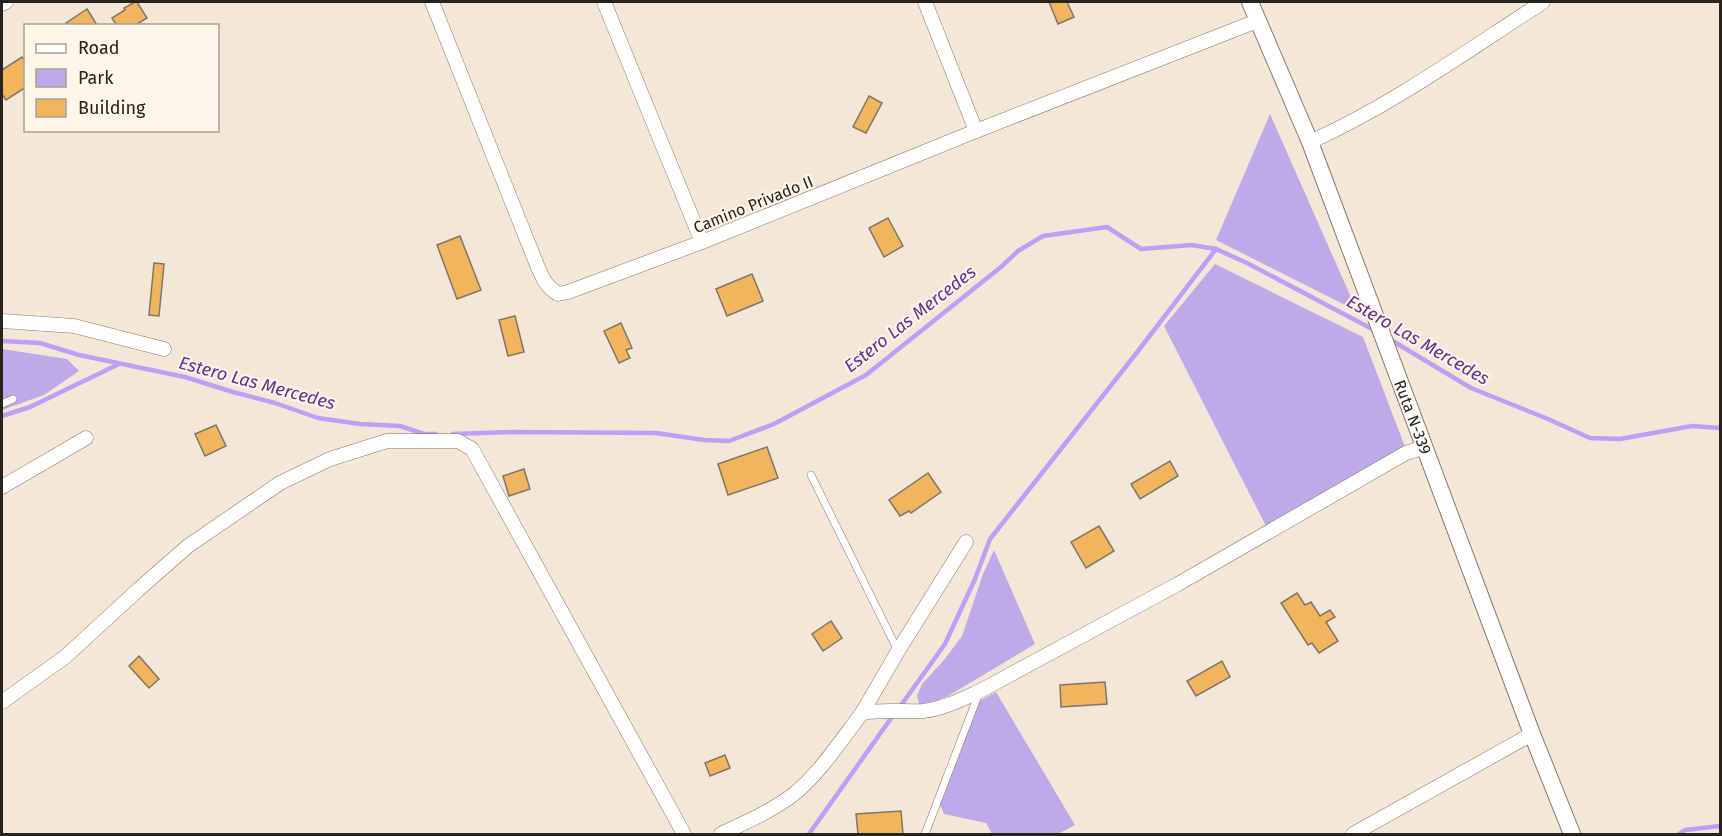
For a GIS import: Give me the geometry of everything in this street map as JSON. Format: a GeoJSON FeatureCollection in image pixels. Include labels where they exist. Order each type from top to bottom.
{"type":"FeatureCollection","features":[{"type":"Feature","properties":{"kind":"street"},"geometry":{"type":"LineString","coordinates":[[2,4],[6,2]]}},
{"type":"Feature","properties":{"kind":"street","name":"Camino Privado II"},"geometry":{"type":"LineString","coordinates":[[432,2],[537,265],[550,290],[558,294],[702,242],[1257,21]]}},
{"type":"Feature","properties":{"kind":"street"},"geometry":{"type":"LineString","coordinates":[[604,2],[702,242]]}},
{"type":"Feature","properties":{"kind":"street"},"geometry":{"type":"LineString","coordinates":[[925,2],[976,131]]}},
{"type":"Feature","properties":{"kind":"street","name":"Ruta N-339"},"geometry":{"type":"LineString","coordinates":[[1250,2],[1310,142],[1532,734],[1572,834]]}},
{"type":"Feature","properties":{"kind":"street"},"geometry":{"type":"LineString","coordinates":[[1310,142],[1339,129],[1395,97],[1543,2]]}},
{"type":"Feature","properties":{"kind":"street"},"geometry":{"type":"LineString","coordinates":[[2,321],[74,326],[164,349]]}},
{"type":"Feature","properties":{"kind":"street"},"geometry":{"type":"LineString","coordinates":[[2,487],[86,438]]}},
{"type":"Feature","properties":{"kind":"street"},"geometry":{"type":"LineString","coordinates":[[2,702],[65,657],[188,546],[280,483],[330,459],[387,441],[458,441],[472,449],[684,834]]}},
{"type":"Feature","properties":{"kind":"street"},"geometry":{"type":"LineString","coordinates":[[862,713],[877,710],[924,711],[951,704],[980,691],[1178,584],[1406,453],[1425,447]]}},
{"type":"Feature","properties":{"kind":"street"},"geometry":{"type":"LineString","coordinates":[[722,834],[768,810],[792,795],[807,782],[862,713],[966,542]]}},
{"type":"Feature","properties":{"kind":"street"},"geometry":{"type":"LineString","coordinates":[[1353,834],[1532,734]]}},
{"type":"Feature","properties":{"kind":"lane"},"geometry":{"type":"LineString","coordinates":[[2,404],[14,399]]}},
{"type":"Feature","properties":{"kind":"lane"},"geometry":{"type":"LineString","coordinates":[[811,475],[898,651]]}},
{"type":"Feature","properties":{"kind":"lane"},"geometry":{"type":"LineString","coordinates":[[925,834],[980,691]]}},
{"type":"Feature","properties":{"kind":"green space"},"geometry":{"type":"Polygon","coordinates":[[[1270,114],[1357,311],[1216,240],[1270,114]]]}},
{"type":"Feature","properties":{"kind":"green space"},"geometry":{"type":"Polygon","coordinates":[[[1215,264],[1363,337],[1407,452],[1267,528],[1164,326],[1215,264]]]}},
{"type":"Feature","properties":{"kind":"green space"},"geometry":{"type":"Polygon","coordinates":[[[2,349],[67,359],[79,371],[44,395],[2,410],[2,349]]]}},
{"type":"Feature","properties":{"kind":"green space"},"geometry":{"type":"Polygon","coordinates":[[[994,550],[1035,644],[948,696],[920,708],[917,696],[922,684],[962,636],[983,574],[994,550]]]}},
{"type":"Feature","properties":{"kind":"green space"},"geometry":{"type":"Polygon","coordinates":[[[996,692],[1075,825],[1058,834],[992,834],[986,823],[944,814],[936,795],[972,705],[996,692]]]}},
{"type":"Feature","properties":{"kind":"building"},"geometry":{"type":"Polygon","coordinates":[[[137,2],[147,18],[137,24],[116,24],[112,18],[125,10],[124,8],[137,2]]]}},
{"type":"Feature","properties":{"kind":"building"},"geometry":{"type":"Polygon","coordinates":[[[1049,2],[1067,2],[1074,17],[1058,24],[1049,2]]]}},
{"type":"Feature","properties":{"kind":"building"},"geometry":{"type":"Polygon","coordinates":[[[87,9],[96,24],[66,24],[87,9]]]}},
{"type":"Feature","properties":{"kind":"building"},"geometry":{"type":"Polygon","coordinates":[[[22,57],[24,60],[24,88],[6,100],[2,94],[2,70],[22,57]]]}},
{"type":"Feature","properties":{"kind":"building"},"geometry":{"type":"Polygon","coordinates":[[[869,96],[882,103],[866,133],[853,127],[869,96]]]}},
{"type":"Feature","properties":{"kind":"building"},"geometry":{"type":"Polygon","coordinates":[[[888,218],[903,246],[884,257],[869,228],[888,218]]]}},
{"type":"Feature","properties":{"kind":"building"},"geometry":{"type":"Polygon","coordinates":[[[460,236],[481,290],[457,299],[437,245],[460,236]]]}},
{"type":"Feature","properties":{"kind":"building"},"geometry":{"type":"Polygon","coordinates":[[[154,263],[164,264],[159,316],[149,315],[154,263]]]}},
{"type":"Feature","properties":{"kind":"building"},"geometry":{"type":"Polygon","coordinates":[[[752,274],[763,301],[727,316],[716,289],[752,274]]]}},
{"type":"Feature","properties":{"kind":"building"},"geometry":{"type":"Polygon","coordinates":[[[515,316],[524,352],[508,356],[499,320],[515,316]]]}},
{"type":"Feature","properties":{"kind":"building"},"geometry":{"type":"Polygon","coordinates":[[[621,323],[632,348],[626,350],[630,358],[619,363],[604,331],[621,323]]]}},
{"type":"Feature","properties":{"kind":"building"},"geometry":{"type":"Polygon","coordinates":[[[216,425],[226,446],[205,456],[195,434],[216,425]]]}},
{"type":"Feature","properties":{"kind":"building"},"geometry":{"type":"Polygon","coordinates":[[[767,447],[778,478],[728,495],[718,464],[767,447]]]}},
{"type":"Feature","properties":{"kind":"building"},"geometry":{"type":"Polygon","coordinates":[[[1170,461],[1178,476],[1140,499],[1131,484],[1170,461]]]}},
{"type":"Feature","properties":{"kind":"building"},"geometry":{"type":"Polygon","coordinates":[[[524,469],[530,489],[509,496],[503,476],[524,469]]]}},
{"type":"Feature","properties":{"kind":"building"},"geometry":{"type":"Polygon","coordinates":[[[928,473],[941,492],[911,513],[909,511],[900,516],[889,500],[928,473]]]}},
{"type":"Feature","properties":{"kind":"building"},"geometry":{"type":"Polygon","coordinates":[[[1099,526],[1114,551],[1086,568],[1071,542],[1099,526]]]}},
{"type":"Feature","properties":{"kind":"building"},"geometry":{"type":"Polygon","coordinates":[[[1297,593],[1305,605],[1311,602],[1320,616],[1330,610],[1335,617],[1326,622],[1338,641],[1319,653],[1312,643],[1308,645],[1281,603],[1297,593]]]}},
{"type":"Feature","properties":{"kind":"building"},"geometry":{"type":"Polygon","coordinates":[[[831,621],[842,638],[823,651],[812,634],[831,621]]]}},
{"type":"Feature","properties":{"kind":"building"},"geometry":{"type":"Polygon","coordinates":[[[139,656],[159,679],[149,688],[129,666],[139,656]]]}},
{"type":"Feature","properties":{"kind":"building"},"geometry":{"type":"Polygon","coordinates":[[[1222,661],[1230,677],[1196,696],[1187,681],[1222,661]]]}},
{"type":"Feature","properties":{"kind":"building"},"geometry":{"type":"Polygon","coordinates":[[[1105,682],[1107,704],[1061,707],[1060,685],[1105,682]]]}},
{"type":"Feature","properties":{"kind":"building"},"geometry":{"type":"Polygon","coordinates":[[[725,755],[730,768],[710,776],[705,763],[725,755]]]}},
{"type":"Feature","properties":{"kind":"building"},"geometry":{"type":"Polygon","coordinates":[[[901,811],[903,834],[858,834],[856,814],[901,811]]]}},
{"type":"Feature","properties":{"kind":"waterway","name":"Estero Las Mercedes"},"geometry":{"type":"LineString","coordinates":[[453,434],[656,433],[729,441],[774,424],[866,375],[1018,251],[1043,236],[1107,227],[1141,249],[1192,245],[1216,249],[1376,331]]}},
{"type":"Feature","properties":{"kind":"waterway"},"geometry":{"type":"LineString","coordinates":[[899,708],[945,644],[975,579],[990,539],[1216,249]]}},
{"type":"Feature","properties":{"kind":"waterway","name":"Estero Las Mercedes"},"geometry":{"type":"LineString","coordinates":[[1391,340],[1471,388],[1590,438],[1620,439],[1692,426],[1720,428]]}},
{"type":"Feature","properties":{"kind":"waterway","name":"Estero Las Mercedes"},"geometry":{"type":"LineString","coordinates":[[2,341],[40,343],[79,355],[185,377],[318,418],[360,424],[400,426],[424,434],[436,434]]}},
{"type":"Feature","properties":{"kind":"waterway"},"geometry":{"type":"LineString","coordinates":[[2,416],[30,407],[119,364]]}},
{"type":"Feature","properties":{"kind":"waterway"},"geometry":{"type":"LineString","coordinates":[[809,834],[894,714]]}},
{"type":"Feature","properties":{"kind":"waterway"},"geometry":{"type":"LineString","coordinates":[[1679,834],[1685,830],[1720,826]]}}]}
